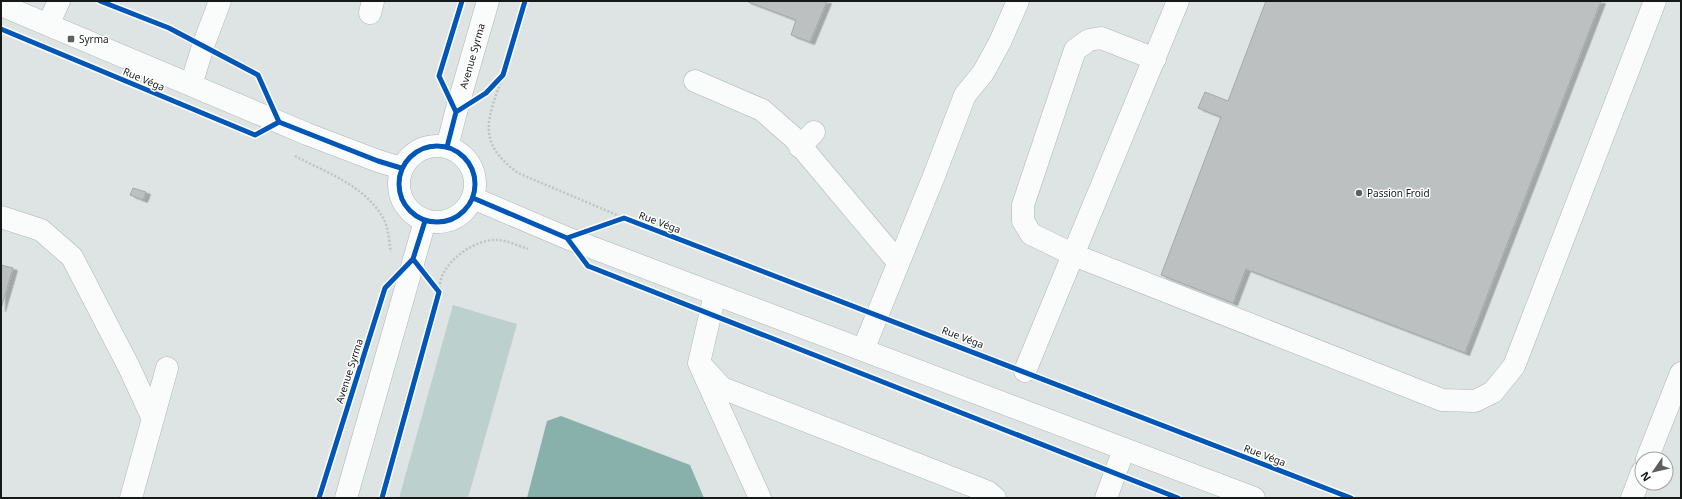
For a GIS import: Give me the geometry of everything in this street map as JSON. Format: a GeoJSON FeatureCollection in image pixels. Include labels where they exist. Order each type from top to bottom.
{"type":"FeatureCollection","features":[{"type":"Feature","properties":{"kind":"street"},"geometry":{"type":"LineString","coordinates":[[48,25],[59,1]]}},
{"type":"Feature","properties":{"kind":"street"},"geometry":{"type":"LineString","coordinates":[[191,85],[203,46],[220,1]]}},
{"type":"Feature","properties":{"kind":"street","name":"Avenue Syrma"},"geometry":{"type":"LineString","coordinates":[[447,147],[488,1]]}},
{"type":"Feature","properties":{"kind":"street"},"geometry":{"type":"LineString","coordinates":[[863,350],[965,95],[983,74],[1000,42],[1018,1]]}},
{"type":"Feature","properties":{"kind":"street"},"geometry":{"type":"LineString","coordinates":[[1025,371],[1178,1]]}},
{"type":"Feature","properties":{"kind":"street"},"geometry":{"type":"LineString","coordinates":[[1155,59],[1101,38],[1089,40],[1075,50],[1023,205],[1023,221],[1031,234],[1074,255],[1442,400],[1475,401],[1493,392],[1514,366],[1655,1]]}},
{"type":"Feature","properties":{"kind":"street","name":"Rue Véga"},"geometry":{"type":"LineString","coordinates":[[1,5],[307,134],[378,161],[401,168]]}},
{"type":"Feature","properties":{"kind":"street"},"geometry":{"type":"LineString","coordinates":[[695,81],[762,110],[794,138],[807,139],[898,262]]}},
{"type":"Feature","properties":{"kind":"street"},"geometry":{"type":"LineString","coordinates":[[437,145],[447,147],[459,152],[468,161],[474,173],[475,186],[473,198],[467,208],[458,216],[448,221],[436,223],[425,221],[413,215],[404,205],[399,187],[401,168],[412,155],[426,147],[437,145]]}},
{"type":"Feature","properties":{"kind":"street"},"geometry":{"type":"LineString","coordinates":[[473,198],[567,238],[1254,498]]}},
{"type":"Feature","properties":{"kind":"street"},"geometry":{"type":"LineString","coordinates":[[1,217],[41,230],[72,257],[129,367],[153,419]]}},
{"type":"Feature","properties":{"kind":"street"},"geometry":{"type":"LineString","coordinates":[[346,498],[425,221]]}},
{"type":"Feature","properties":{"kind":"street"},"geometry":{"type":"LineString","coordinates":[[715,294],[699,363],[760,498]]}},
{"type":"Feature","properties":{"kind":"street"},"geometry":{"type":"LineString","coordinates":[[699,363],[722,388],[988,492],[996,498]]}},
{"type":"Feature","properties":{"kind":"street"},"geometry":{"type":"LineString","coordinates":[[131,498],[167,368]]}},
{"type":"Feature","properties":{"kind":"street"},"geometry":{"type":"LineString","coordinates":[[1650,451],[1681,373]]}},
{"type":"Feature","properties":{"kind":"street"},"geometry":{"type":"LineString","coordinates":[[1106,498],[1124,449]]}},
{"type":"Feature","properties":{"kind":"path"},"geometry":{"type":"LineString","coordinates":[[505,68],[488,118],[488,130],[496,150],[506,164],[518,173],[624,218]]}},
{"type":"Feature","properties":{"kind":"path"},"geometry":{"type":"LineString","coordinates":[[490,88],[503,75]]}},
{"type":"Feature","properties":{"kind":"path"},"geometry":{"type":"LineString","coordinates":[[289,153],[350,185],[371,199],[385,223],[391,253],[390,260]]}},
{"type":"Feature","properties":{"kind":"path"},"geometry":{"type":"LineString","coordinates":[[437,299],[442,276],[463,252],[477,243],[498,240],[536,251]]}},
{"type":"Feature","properties":{"kind":"path"},"geometry":{"type":"LineString","coordinates":[[413,259],[439,292]]}},
{"type":"Feature","properties":{"kind":"shaded area"},"geometry":{"type":"Polygon","coordinates":[[[453,305],[517,324],[468,498],[399,498],[453,305]]]}},
{"type":"Feature","properties":{"kind":"shaded area"},"geometry":{"type":"Polygon","coordinates":[[[561,416],[690,465],[704,498],[527,498],[547,421],[561,416]]]}},
{"type":"Feature","properties":{"kind":"building"},"geometry":{"type":"Polygon","coordinates":[[[746,1],[827,1],[810,42],[791,35],[796,20],[746,1]]]}},
{"type":"Feature","properties":{"kind":"building","name":"Passion Froid"},"geometry":{"type":"Polygon","coordinates":[[[1266,1],[1601,1],[1465,353],[1246,269],[1233,303],[1161,275],[1221,117],[1198,108],[1205,92],[1228,101],[1266,1]]]}},
{"type":"Feature","properties":{"kind":"building"},"geometry":{"type":"Polygon","coordinates":[[[133,188],[146,192],[143,200],[130,195],[133,188]]]}},
{"type":"Feature","properties":{"kind":"building"},"geometry":{"type":"Polygon","coordinates":[[[1,265],[13,268],[1,309],[1,265]]]}},
{"type":"Feature","properties":{"kind":"cycle path"},"geometry":{"type":"LineString","coordinates":[[100,1],[169,28],[258,75],[279,122],[378,161],[401,168]]}},
{"type":"Feature","properties":{"kind":"cycle path"},"geometry":{"type":"LineString","coordinates":[[447,147],[456,112],[439,76],[462,1]]}},
{"type":"Feature","properties":{"kind":"cycle path"},"geometry":{"type":"LineString","coordinates":[[456,112],[486,93],[503,75],[525,1]]}},
{"type":"Feature","properties":{"kind":"cycle path"},"geometry":{"type":"LineString","coordinates":[[1,29],[255,135],[279,122]]}},
{"type":"Feature","properties":{"kind":"cycle path"},"geometry":{"type":"LineString","coordinates":[[430,146],[444,146],[458,152],[469,163],[475,177],[475,184],[475,191],[472,199],[464,211],[458,216],[444,222],[430,222],[416,216],[405,205],[399,191],[399,177],[405,163],[416,152],[430,146]]}},
{"type":"Feature","properties":{"kind":"cycle path"},"geometry":{"type":"LineString","coordinates":[[473,198],[567,238],[588,266],[1178,498]]}},
{"type":"Feature","properties":{"kind":"cycle path"},"geometry":{"type":"LineString","coordinates":[[567,238],[624,218],[1351,498]]}},
{"type":"Feature","properties":{"kind":"cycle path"},"geometry":{"type":"LineString","coordinates":[[319,498],[385,288],[413,259],[425,221]]}},
{"type":"Feature","properties":{"kind":"cycle path"},"geometry":{"type":"LineString","coordinates":[[382,498],[439,292],[413,259]]}},
{"type":"Feature","properties":{"kind":"place","name":"Syrma"},"geometry":{"type":"Point","coordinates":[71,39]}},
{"type":"Feature","properties":{"kind":"place","name":"Passion Froid"},"geometry":{"type":"Point","coordinates":[1359,193]}}]}
